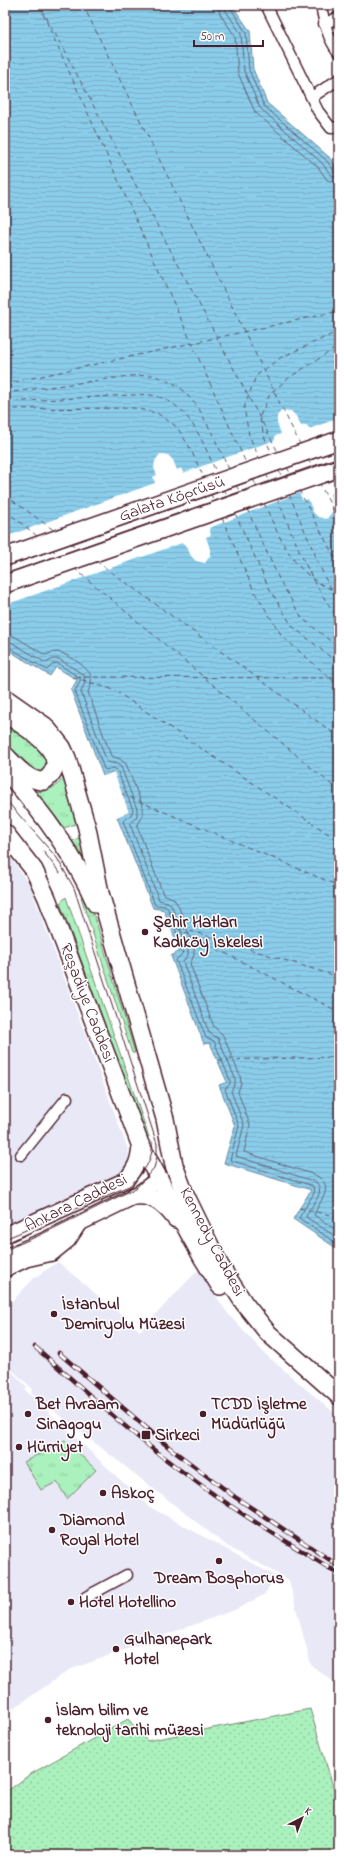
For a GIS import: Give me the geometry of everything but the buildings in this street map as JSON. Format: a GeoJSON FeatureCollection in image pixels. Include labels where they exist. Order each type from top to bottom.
{"type":"FeatureCollection","features":[{"type":"Feature","properties":{"kind":"main road","name":"Galata Köprüsü"},"geometry":{"type":"LineString","coordinates":[[5,557],[339,440]]}},
{"type":"Feature","properties":{"kind":"main road","name":"Galata Köprüsü"},"geometry":{"type":"LineString","coordinates":[[5,584],[339,468]]}},
{"type":"Feature","properties":{"kind":"main road"},"geometry":{"type":"LineString","coordinates":[[5,698],[45,726],[62,747],[67,758],[87,828],[100,893],[124,970],[172,1146],[160,1178]]}},
{"type":"Feature","properties":{"kind":"main road"},"geometry":{"type":"LineString","coordinates":[[5,714],[38,736],[52,751],[54,760],[53,772],[44,781],[38,782],[20,770],[5,755]]}},
{"type":"Feature","properties":{"kind":"main road"},"geometry":{"type":"LineString","coordinates":[[5,770],[43,814],[66,847],[87,884],[115,944]]}},
{"type":"Feature","properties":{"kind":"main road","name":"Reşadiye Caddesi"},"geometry":{"type":"LineString","coordinates":[[5,834],[34,870],[47,898],[140,1144],[160,1178]]}},
{"type":"Feature","properties":{"kind":"main road","name":"Ankara Caddesi"},"geometry":{"type":"LineString","coordinates":[[5,1235],[126,1180],[139,1160],[140,1144]]}},
{"type":"Feature","properties":{"kind":"main road","name":"Kennedy Caddesi"},"geometry":{"type":"LineString","coordinates":[[172,1146],[174,1165],[182,1187],[220,1266],[244,1302],[271,1340],[339,1396]]}},
{"type":"Feature","properties":{"kind":"main road","name":"Ankara Caddesi"},"geometry":{"type":"LineString","coordinates":[[5,1257],[43,1241],[135,1196],[160,1178]]}},
{"type":"Feature","properties":{"kind":"main road","name":"Kennedy Caddesi"},"geometry":{"type":"LineString","coordinates":[[160,1178],[218,1283],[271,1340],[339,1407]]}},
{"type":"Feature","properties":{"kind":"main road"},"geometry":{"type":"LineString","coordinates":[[135,1196],[148,1196],[155,1198],[187,1226]]}},
{"type":"Feature","properties":{"kind":"main road"},"geometry":{"type":"LineString","coordinates":[[5,1268],[26,1259],[52,1253],[68,1240],[79,1223]]}},
{"type":"Feature","properties":{"kind":"street"},"geometry":{"type":"LineString","coordinates":[[266,5],[318,111],[331,128],[339,127]]}},
{"type":"Feature","properties":{"kind":"street"},"geometry":{"type":"LineString","coordinates":[[321,5],[324,24],[339,54]]}},
{"type":"Feature","properties":{"kind":"street"},"geometry":{"type":"LineString","coordinates":[[324,24],[339,17]]}},
{"type":"Feature","properties":{"kind":"street"},"geometry":{"type":"LineString","coordinates":[[312,98],[339,79]]}},
{"type":"Feature","properties":{"kind":"street"},"geometry":{"type":"LineString","coordinates":[[21,1155],[67,1098]]}},
{"type":"Feature","properties":{"kind":"street"},"geometry":{"type":"LineString","coordinates":[[86,1597],[127,1575]]}},
{"type":"Feature","properties":{"kind":"shaded area"},"geometry":{"type":"Polygon","coordinates":[[[5,849],[30,886],[129,1152],[127,1171],[5,1228],[5,849]]]}},
{"type":"Feature","properties":{"kind":"shaded area"},"geometry":{"type":"Polygon","coordinates":[[[58,1262],[140,1331],[198,1270],[229,1315],[265,1354],[339,1417],[339,1686],[311,1665],[289,1580],[227,1546],[31,1393],[32,1388],[5,1364],[5,1309],[34,1278],[58,1262]]]}},
{"type":"Feature","properties":{"kind":"shaded area"},"geometry":{"type":"Polygon","coordinates":[[[5,1365],[27,1387],[25,1390],[148,1506],[275,1576],[265,1594],[237,1609],[69,1670],[5,1714],[5,1365]]]}},
{"type":"Feature","properties":{"kind":"green space"},"geometry":{"type":"Polygon","coordinates":[[[5,722],[41,746],[49,769],[37,774],[5,744],[5,722]]]}},
{"type":"Feature","properties":{"kind":"green space"},"geometry":{"type":"Polygon","coordinates":[[[68,772],[78,823],[64,828],[36,792],[51,789],[68,772]]]}},
{"type":"Feature","properties":{"kind":"green space"},"geometry":{"type":"Polygon","coordinates":[[[81,837],[90,874],[72,841],[81,837]]]}},
{"type":"Feature","properties":{"kind":"green space"},"geometry":{"type":"Polygon","coordinates":[[[84,894],[95,918],[135,1053],[132,1053],[81,897],[84,894]]]}},
{"type":"Feature","properties":{"kind":"green space"},"geometry":{"type":"Polygon","coordinates":[[[66,897],[149,1137],[146,1136],[60,903],[66,897]]]}},
{"type":"Feature","properties":{"kind":"green space"},"geometry":{"type":"Polygon","coordinates":[[[65,1440],[96,1470],[67,1499],[57,1482],[41,1490],[24,1462],[65,1440]]]}},
{"type":"Feature","properties":{"kind":"green space"},"geometry":{"type":"Polygon","coordinates":[[[310,1709],[334,1790],[339,1792],[339,1855],[5,1855],[5,1793],[29,1775],[128,1719],[147,1741],[310,1709]]]}},
{"type":"Feature","properties":{"kind":"water"},"geometry":{"type":"Polygon","coordinates":[[[5,5],[232,5],[250,31],[253,69],[267,103],[329,157],[339,171],[339,1250],[293,1219],[311,1190],[224,1163],[235,1126],[219,1085],[227,1082],[210,1043],[204,1044],[171,956],[180,951],[164,910],[153,908],[117,817],[129,812],[113,772],[103,776],[71,690],[77,680],[56,667],[50,676],[5,648],[5,5]]]}},
{"type":"Feature","properties":{"kind":"pier"},"geometry":{"type":"Polygon","coordinates":[[[282,410],[291,411],[296,416],[301,426],[307,425],[309,429],[339,418],[339,486],[334,488],[335,492],[330,494],[333,505],[332,512],[327,519],[318,517],[313,512],[308,499],[303,501],[299,493],[209,528],[211,535],[206,537],[210,549],[210,556],[205,563],[196,561],[191,556],[186,545],[182,543],[5,605],[5,537],[155,483],[153,477],[157,475],[154,468],[155,461],[160,454],[168,455],[173,460],[177,470],[181,468],[183,473],[275,440],[275,436],[281,434],[277,423],[277,416],[282,410]]]}},
{"type":"Feature","properties":{"kind":"pier"},"geometry":{"type":"Polygon","coordinates":[[[114,772],[129,812],[117,817],[116,816],[127,811],[113,774],[102,778],[103,776],[114,772]]]}},
{"type":"Feature","properties":{"kind":"ferry route"},"geometry":{"type":"LineString","coordinates":[[39,5],[246,463]]}},
{"type":"Feature","properties":{"kind":"ferry route"},"geometry":{"type":"LineString","coordinates":[[83,5],[301,446]]}},
{"type":"Feature","properties":{"kind":"ferry route"},"geometry":{"type":"LineString","coordinates":[[42,9],[278,452]]}},
{"type":"Feature","properties":{"kind":"ferry route"},"geometry":{"type":"LineString","coordinates":[[5,384],[339,311]]}},
{"type":"Feature","properties":{"kind":"ferry route"},"geometry":{"type":"LineString","coordinates":[[260,460],[249,435],[244,408],[256,376],[280,358],[339,331]]}},
{"type":"Feature","properties":{"kind":"ferry route"},"geometry":{"type":"LineString","coordinates":[[260,416],[270,394],[290,377],[339,346]]}},
{"type":"Feature","properties":{"kind":"ferry route"},"geometry":{"type":"LineString","coordinates":[[5,393],[130,376],[153,375],[179,386],[198,407],[229,469]]}},
{"type":"Feature","properties":{"kind":"ferry route"},"geometry":{"type":"LineString","coordinates":[[5,402],[143,395],[150,395],[164,399],[175,405],[185,414],[193,425],[217,474]]}},
{"type":"Feature","properties":{"kind":"ferry route"},"geometry":{"type":"LineString","coordinates":[[5,409],[134,408],[157,413],[177,427],[190,448],[204,478]]}},
{"type":"Feature","properties":{"kind":"ferry route"},"geometry":{"type":"LineString","coordinates":[[260,419],[264,436],[272,454]]}},
{"type":"Feature","properties":{"kind":"ferry route"},"geometry":{"type":"LineString","coordinates":[[308,459],[313,469]]}},
{"type":"Feature","properties":{"kind":"ferry route"},"geometry":{"type":"LineString","coordinates":[[287,467],[291,475]]}},
{"type":"Feature","properties":{"kind":"ferry route"},"geometry":{"type":"LineString","coordinates":[[279,470],[282,478]]}},
{"type":"Feature","properties":{"kind":"ferry route"},"geometry":{"type":"LineString","coordinates":[[266,474],[271,484]]}},
{"type":"Feature","properties":{"kind":"ferry route"},"geometry":{"type":"LineString","coordinates":[[253,479],[257,487]]}},
{"type":"Feature","properties":{"kind":"ferry route"},"geometry":{"type":"LineString","coordinates":[[319,482],[339,522]]}},
{"type":"Feature","properties":{"kind":"ferry route"},"geometry":{"type":"LineString","coordinates":[[236,485],[240,493]]}},
{"type":"Feature","properties":{"kind":"ferry route"},"geometry":{"type":"LineString","coordinates":[[224,489],[228,497]]}},
{"type":"Feature","properties":{"kind":"ferry route"},"geometry":{"type":"LineString","coordinates":[[299,490],[339,566]]}},
{"type":"Feature","properties":{"kind":"ferry route"},"geometry":{"type":"LineString","coordinates":[[211,494],[214,502]]}},
{"type":"Feature","properties":{"kind":"ferry route"},"geometry":{"type":"LineString","coordinates":[[289,494],[325,578],[339,602]]}},
{"type":"Feature","properties":{"kind":"ferry route"},"geometry":{"type":"LineString","coordinates":[[5,495],[55,531]]}},
{"type":"Feature","properties":{"kind":"ferry route"},"geometry":{"type":"LineString","coordinates":[[277,498],[311,576],[339,618]]}},
{"type":"Feature","properties":{"kind":"ferry route"},"geometry":{"type":"LineString","coordinates":[[264,503],[284,544],[300,568],[311,578],[324,586],[339,592]]}},
{"type":"Feature","properties":{"kind":"ferry route"},"geometry":{"type":"LineString","coordinates":[[247,509],[280,581],[302,618],[339,648]]}},
{"type":"Feature","properties":{"kind":"ferry route"},"geometry":{"type":"LineString","coordinates":[[5,510],[37,536]]}},
{"type":"Feature","properties":{"kind":"ferry route"},"geometry":{"type":"LineString","coordinates":[[235,513],[268,586],[292,626],[339,664]]}},
{"type":"Feature","properties":{"kind":"ferry route"},"geometry":{"type":"LineString","coordinates":[[222,518],[254,591],[282,636],[339,686]]}},
{"type":"Feature","properties":{"kind":"ferry route"},"geometry":{"type":"LineString","coordinates":[[70,543],[79,549]]}},
{"type":"Feature","properties":{"kind":"ferry route"},"geometry":{"type":"LineString","coordinates":[[51,549],[60,556]]}},
{"type":"Feature","properties":{"kind":"ferry route"},"geometry":{"type":"LineString","coordinates":[[96,561],[339,737]]}},
{"type":"Feature","properties":{"kind":"ferry route"},"geometry":{"type":"LineString","coordinates":[[74,568],[339,791]]}},
{"type":"Feature","properties":{"kind":"ferry route"},"geometry":{"type":"LineString","coordinates":[[73,677],[114,690],[339,841]]}},
{"type":"Feature","properties":{"kind":"ferry route"},"geometry":{"type":"LineString","coordinates":[[76,677],[339,678]]}},
{"type":"Feature","properties":{"kind":"ferry route"},"geometry":{"type":"LineString","coordinates":[[122,794],[339,886]]}},
{"type":"Feature","properties":{"kind":"ferry route"},"geometry":{"type":"LineString","coordinates":[[169,924],[339,1012]]}},
{"type":"Feature","properties":{"kind":"ferry route"},"geometry":{"type":"LineString","coordinates":[[172,925],[339,977]]}},
{"type":"Feature","properties":{"kind":"ferry route"},"geometry":{"type":"LineString","coordinates":[[218,1060],[339,1057]]}},
{"type":"Feature","properties":{"kind":"ferry route"},"geometry":{"type":"LineString","coordinates":[[299,1208],[339,1217]]}},
{"type":"Feature","properties":{"kind":"tram line"},"geometry":{"type":"LineString","coordinates":[[5,567],[339,450]]}},
{"type":"Feature","properties":{"kind":"tram line"},"geometry":{"type":"LineString","coordinates":[[5,574],[339,457]]}},
{"type":"Feature","properties":{"kind":"tram line"},"geometry":{"type":"LineString","coordinates":[[5,799],[57,858],[74,888],[157,1144],[157,1157],[154,1168],[136,1188],[38,1236],[5,1250]]}},
{"type":"Feature","properties":{"kind":"tram line"},"geometry":{"type":"LineString","coordinates":[[43,851],[60,873]]}},
{"type":"Feature","properties":{"kind":"tram line"},"geometry":{"type":"LineString","coordinates":[[5,1239],[129,1186],[146,1167],[151,1155],[152,1142]]}},
{"type":"Feature","properties":{"kind":"railway"},"geometry":{"type":"LineString","coordinates":[[35,1347],[131,1431],[171,1463],[245,1516],[339,1574]]}},
{"type":"Feature","properties":{"kind":"railway"},"geometry":{"type":"LineString","coordinates":[[59,1353],[171,1449],[235,1497],[339,1566]]}},
{"type":"Feature","properties":{"kind":"place","name":"Şehir Hatları Kadıköy İskelesi"},"geometry":{"type":"Point","coordinates":[145,932]}},
{"type":"Feature","properties":{"kind":"place","name":"İstanbul Demiryolu Müzesi"},"geometry":{"type":"Point","coordinates":[54,1314]}},
{"type":"Feature","properties":{"kind":"place","name":"Bet Avraam Sinagogu"},"geometry":{"type":"Point","coordinates":[28,1414]}},
{"type":"Feature","properties":{"kind":"place","name":"TCDD İşletme Müdürlüğü"},"geometry":{"type":"Point","coordinates":[203,1414]}},
{"type":"Feature","properties":{"kind":"place","name":"Sirkeci"},"geometry":{"type":"Point","coordinates":[146,1435]}},
{"type":"Feature","properties":{"kind":"place","name":"Hürriyet"},"geometry":{"type":"Point","coordinates":[19,1447]}},
{"type":"Feature","properties":{"kind":"place","name":"Askoç"},"geometry":{"type":"Point","coordinates":[103,1493]}},
{"type":"Feature","properties":{"kind":"place","name":"Diamond Royal Hotel"},"geometry":{"type":"Point","coordinates":[52,1530]}},
{"type":"Feature","properties":{"kind":"place","name":"Dream Bosphorus"},"geometry":{"type":"Point","coordinates":[219,1561]}},
{"type":"Feature","properties":{"kind":"place","name":"Hotel Hotellino"},"geometry":{"type":"Point","coordinates":[71,1602]}},
{"type":"Feature","properties":{"kind":"place","name":"Gulhanepark Hotel"},"geometry":{"type":"Point","coordinates":[116,1649]}},
{"type":"Feature","properties":{"kind":"place","name":"İslam bilim ve teknoloji tarihi müzesi"},"geometry":{"type":"Point","coordinates":[48,1720]}}]}
